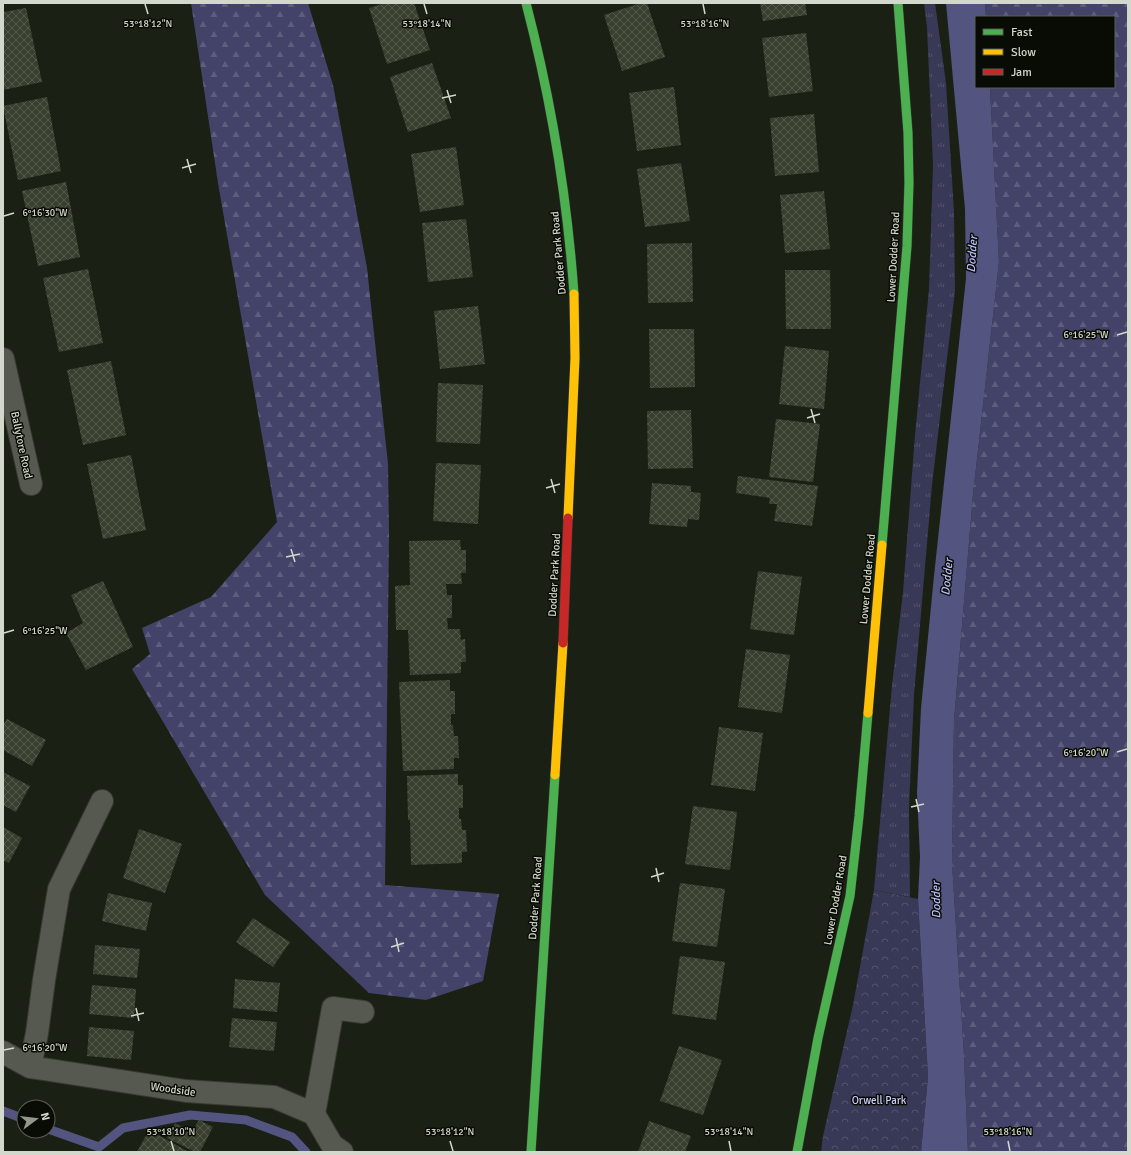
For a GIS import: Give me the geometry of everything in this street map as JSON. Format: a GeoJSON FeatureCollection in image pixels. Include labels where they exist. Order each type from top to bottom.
{"type":"FeatureCollection","features":[{"type":"Feature","properties":{"kind":"street","name":"Dodder Park Road"},"geometry":{"type":"LineString","coordinates":[[526,3],[549,94],[559,156],[574,284],[575,351],[568,532],[554,800],[531,1152]]}},
{"type":"Feature","properties":{"kind":"street","name":"Lower Dodder Road"},"geometry":{"type":"LineString","coordinates":[[797,1152],[818,1038],[850,896],[859,816],[903,309],[907,246],[909,184],[908,133],[898,3]]}},
{"type":"Feature","properties":{"kind":"street","name":"Ballytore Road"},"geometry":{"type":"LineString","coordinates":[[3,359],[31,484]]}},
{"type":"Feature","properties":{"kind":"street"},"geometry":{"type":"LineString","coordinates":[[30,1067],[37,1033],[59,889],[102,801]]}},
{"type":"Feature","properties":{"kind":"street"},"geometry":{"type":"LineString","coordinates":[[342,1152],[332,1145],[314,1114],[333,1008],[363,1012]]}},
{"type":"Feature","properties":{"kind":"street","name":"Woodside"},"geometry":{"type":"LineString","coordinates":[[3,1052],[30,1067],[186,1091],[274,1097],[314,1114]]}},
{"type":"Feature","properties":{"kind":"green space"},"geometry":{"type":"Polygon","coordinates":[[[191,3],[308,3],[333,85],[367,268],[388,464],[389,534],[385,885],[499,894],[483,981],[426,1000],[369,993],[265,895],[132,669],[150,654],[142,628],[211,597],[277,522],[218,183],[191,3]]]}},
{"type":"Feature","properties":{"kind":"green space"},"geometry":{"type":"Polygon","coordinates":[[[924,3],[935,3],[946,83],[954,212],[955,291],[932,485],[914,695],[909,808],[910,897],[874,890],[892,685],[903,592],[915,435],[929,289],[933,165],[927,28],[924,3]]]}},
{"type":"Feature","properties":{"kind":"green space"},"geometry":{"type":"Polygon","coordinates":[[[985,3],[1128,3],[1128,1152],[968,1152],[964,1055],[952,862],[954,721],[973,495],[999,262],[990,88],[1115,88],[1115,16],[986,16],[985,3]]]}},
{"type":"Feature","properties":{"kind":"green space","name":"Orwell Park"},"geometry":{"type":"Polygon","coordinates":[[[874,890],[918,899],[928,1077],[921,1152],[821,1152],[823,1136],[853,1005],[874,890]]]}},
{"type":"Feature","properties":{"kind":"water","name":"Dodder"},"geometry":{"type":"Polygon","coordinates":[[[946,3],[985,3],[986,16],[975,16],[975,88],[990,88],[999,262],[973,495],[954,721],[952,862],[964,1055],[968,1152],[921,1152],[928,1077],[918,899],[920,857],[917,793],[921,708],[966,278],[965,209],[946,3]]]}},
{"type":"Feature","properties":{"kind":"building"},"geometry":{"type":"Polygon","coordinates":[[[385,3],[414,3],[430,50],[387,64],[369,8],[385,3]]]}},
{"type":"Feature","properties":{"kind":"building"},"geometry":{"type":"Polygon","coordinates":[[[641,3],[647,3],[665,57],[622,71],[604,15],[641,3]]]}},
{"type":"Feature","properties":{"kind":"building"},"geometry":{"type":"Polygon","coordinates":[[[760,3],[805,3],[807,15],[763,21],[760,3]]]}},
{"type":"Feature","properties":{"kind":"building"},"geometry":{"type":"Polygon","coordinates":[[[26,8],[42,82],[3,90],[3,12],[26,8]]]}},
{"type":"Feature","properties":{"kind":"building"},"geometry":{"type":"Polygon","coordinates":[[[806,33],[813,91],[769,97],[762,38],[806,33]]]}},
{"type":"Feature","properties":{"kind":"building"},"geometry":{"type":"Polygon","coordinates":[[[432,63],[451,118],[408,132],[390,77],[432,63]]]}},
{"type":"Feature","properties":{"kind":"building"},"geometry":{"type":"Polygon","coordinates":[[[674,87],[681,145],[637,151],[629,93],[674,87]]]}},
{"type":"Feature","properties":{"kind":"building"},"geometry":{"type":"Polygon","coordinates":[[[47,97],[61,171],[18,180],[3,106],[47,97]]]}},
{"type":"Feature","properties":{"kind":"building"},"geometry":{"type":"Polygon","coordinates":[[[814,114],[819,172],[775,176],[770,118],[814,114]]]}},
{"type":"Feature","properties":{"kind":"building"},"geometry":{"type":"Polygon","coordinates":[[[456,147],[464,205],[420,212],[411,154],[456,147]]]}},
{"type":"Feature","properties":{"kind":"building"},"geometry":{"type":"Polygon","coordinates":[[[681,163],[690,221],[645,227],[637,169],[681,163]]]}},
{"type":"Feature","properties":{"kind":"building"},"geometry":{"type":"Polygon","coordinates":[[[66,182],[80,257],[38,266],[22,191],[66,182]]]}},
{"type":"Feature","properties":{"kind":"building"},"geometry":{"type":"Polygon","coordinates":[[[824,191],[830,249],[785,253],[780,195],[824,191]]]}},
{"type":"Feature","properties":{"kind":"building"},"geometry":{"type":"Polygon","coordinates":[[[466,219],[473,277],[428,282],[422,223],[466,219]]]}},
{"type":"Feature","properties":{"kind":"building"},"geometry":{"type":"Polygon","coordinates":[[[692,243],[693,302],[648,303],[647,244],[692,243]]]}},
{"type":"Feature","properties":{"kind":"building"},"geometry":{"type":"Polygon","coordinates":[[[88,269],[103,343],[59,352],[43,278],[88,269]]]}},
{"type":"Feature","properties":{"kind":"building"},"geometry":{"type":"Polygon","coordinates":[[[785,270],[830,270],[831,329],[786,329],[785,270]]]}},
{"type":"Feature","properties":{"kind":"building"},"geometry":{"type":"Polygon","coordinates":[[[478,306],[485,364],[440,369],[434,311],[478,306]]]}},
{"type":"Feature","properties":{"kind":"building"},"geometry":{"type":"Polygon","coordinates":[[[649,329],[694,329],[695,387],[650,388],[649,329]]]}},
{"type":"Feature","properties":{"kind":"building"},"geometry":{"type":"Polygon","coordinates":[[[785,346],[829,351],[824,409],[779,404],[785,346]]]}},
{"type":"Feature","properties":{"kind":"building"},"geometry":{"type":"Polygon","coordinates":[[[111,361],[126,435],[83,445],[67,370],[111,361]]]}},
{"type":"Feature","properties":{"kind":"building"},"geometry":{"type":"Polygon","coordinates":[[[438,383],[483,385],[480,444],[436,442],[438,383]]]}},
{"type":"Feature","properties":{"kind":"building"},"geometry":{"type":"Polygon","coordinates":[[[691,410],[693,468],[648,469],[647,411],[691,410]]]}},
{"type":"Feature","properties":{"kind":"building"},"geometry":{"type":"Polygon","coordinates":[[[776,419],[820,424],[813,482],[769,477],[776,419]]]}},
{"type":"Feature","properties":{"kind":"building"},"geometry":{"type":"Polygon","coordinates":[[[131,455],[146,530],[103,539],[87,464],[131,455]]]}},
{"type":"Feature","properties":{"kind":"building"},"geometry":{"type":"Polygon","coordinates":[[[436,463],[481,465],[478,524],[433,521],[436,463]]]}},
{"type":"Feature","properties":{"kind":"building"},"geometry":{"type":"Polygon","coordinates":[[[738,476],[818,486],[812,526],[774,521],[777,504],[769,504],[770,498],[736,493],[738,476]]]}},
{"type":"Feature","properties":{"kind":"building"},"geometry":{"type":"Polygon","coordinates":[[[652,483],[691,486],[691,492],[701,493],[699,520],[688,519],[687,527],[649,524],[652,483]]]}},
{"type":"Feature","properties":{"kind":"building"},"geometry":{"type":"Polygon","coordinates":[[[460,540],[461,550],[466,550],[466,573],[461,573],[462,584],[446,584],[447,595],[452,595],[452,618],[447,618],[448,629],[460,629],[461,640],[465,639],[466,662],[461,662],[461,673],[410,675],[408,630],[396,630],[395,586],[410,585],[409,541],[460,540]]]}},
{"type":"Feature","properties":{"kind":"building"},"geometry":{"type":"Polygon","coordinates":[[[758,571],[802,577],[794,635],[750,629],[758,571]]]}},
{"type":"Feature","properties":{"kind":"building"},"geometry":{"type":"Polygon","coordinates":[[[103,581],[133,647],[86,670],[66,633],[83,623],[71,595],[103,581]]]}},
{"type":"Feature","properties":{"kind":"building"},"geometry":{"type":"Polygon","coordinates":[[[746,649],[790,655],[782,713],[738,707],[746,649]]]}},
{"type":"Feature","properties":{"kind":"building"},"geometry":{"type":"Polygon","coordinates":[[[450,680],[450,691],[455,691],[455,714],[451,714],[451,725],[453,725],[454,736],[458,736],[459,758],[454,758],[454,769],[403,771],[399,682],[450,680]]]}},
{"type":"Feature","properties":{"kind":"building"},"geometry":{"type":"Polygon","coordinates":[[[7,719],[46,740],[32,766],[3,750],[3,725],[7,719]]]}},
{"type":"Feature","properties":{"kind":"building"},"geometry":{"type":"Polygon","coordinates":[[[719,727],[763,733],[755,791],[711,785],[719,727]]]}},
{"type":"Feature","properties":{"kind":"building"},"geometry":{"type":"Polygon","coordinates":[[[3,772],[30,786],[16,812],[3,805],[3,772]]]}},
{"type":"Feature","properties":{"kind":"building"},"geometry":{"type":"Polygon","coordinates":[[[458,774],[458,785],[463,785],[463,808],[459,808],[459,819],[461,819],[462,830],[466,830],[467,852],[462,852],[462,863],[411,865],[407,776],[458,774]]]}},
{"type":"Feature","properties":{"kind":"building"},"geometry":{"type":"Polygon","coordinates":[[[693,806],[737,812],[730,870],[685,864],[693,806]]]}},
{"type":"Feature","properties":{"kind":"building"},"geometry":{"type":"Polygon","coordinates":[[[3,827],[22,838],[9,863],[3,860],[3,827]]]}},
{"type":"Feature","properties":{"kind":"building"},"geometry":{"type":"Polygon","coordinates":[[[139,829],[182,844],[165,893],[123,878],[139,829]]]}},
{"type":"Feature","properties":{"kind":"building"},"geometry":{"type":"Polygon","coordinates":[[[680,883],[725,889],[717,947],[672,941],[680,883]]]}},
{"type":"Feature","properties":{"kind":"building"},"geometry":{"type":"Polygon","coordinates":[[[108,893],[152,903],[146,931],[102,921],[108,893]]]}},
{"type":"Feature","properties":{"kind":"building"},"geometry":{"type":"Polygon","coordinates":[[[253,918],[290,942],[273,967],[236,942],[253,918]]]}},
{"type":"Feature","properties":{"kind":"building"},"geometry":{"type":"Polygon","coordinates":[[[95,945],[140,949],[137,978],[93,974],[95,945]]]}},
{"type":"Feature","properties":{"kind":"building"},"geometry":{"type":"Polygon","coordinates":[[[680,956],[725,962],[716,1020],[672,1014],[680,956]]]}},
{"type":"Feature","properties":{"kind":"building"},"geometry":{"type":"Polygon","coordinates":[[[235,979],[280,983],[277,1012],[233,1008],[235,979]]]}},
{"type":"Feature","properties":{"kind":"building"},"geometry":{"type":"Polygon","coordinates":[[[92,985],[136,989],[134,1018],[89,1014],[92,985]]]}},
{"type":"Feature","properties":{"kind":"building"},"geometry":{"type":"Polygon","coordinates":[[[232,1018],[277,1022],[274,1051],[229,1047],[232,1018]]]}},
{"type":"Feature","properties":{"kind":"building"},"geometry":{"type":"Polygon","coordinates":[[[89,1027],[134,1031],[131,1060],[87,1056],[89,1027]]]}},
{"type":"Feature","properties":{"kind":"building"},"geometry":{"type":"Polygon","coordinates":[[[679,1046],[722,1060],[703,1115],[660,1101],[679,1046]]]}},
{"type":"Feature","properties":{"kind":"building"},"geometry":{"type":"Polygon","coordinates":[[[199,1120],[213,1127],[200,1152],[195,1152],[167,1138],[175,1123],[192,1132],[199,1120]]]}},
{"type":"Feature","properties":{"kind":"building"},"geometry":{"type":"Polygon","coordinates":[[[649,1121],[691,1136],[685,1152],[638,1152],[649,1121]]]}},
{"type":"Feature","properties":{"kind":"building"},"geometry":{"type":"Polygon","coordinates":[[[149,1130],[189,1152],[137,1152],[149,1130]]]}},
{"type":"Feature","properties":{"kind":"waterway"},"geometry":{"type":"LineString","coordinates":[[3,1111],[16,1116]]}},
{"type":"Feature","properties":{"kind":"waterway"},"geometry":{"type":"LineString","coordinates":[[56,1132],[99,1147],[123,1128],[190,1115],[246,1120],[292,1137],[306,1152]]}},
{"type":"Feature","properties":{"kind":"traffic: fast"},"geometry":{"type":"LineString","coordinates":[[526,3],[543,75],[557,147],[567,220],[574,294]]}},
{"type":"Feature","properties":{"kind":"traffic: fast"},"geometry":{"type":"LineString","coordinates":[[882,545],[907,246],[909,183],[908,133],[898,3]]}},
{"type":"Feature","properties":{"kind":"traffic: fast"},"geometry":{"type":"LineString","coordinates":[[797,1152],[818,1038],[850,896],[868,713]]}},
{"type":"Feature","properties":{"kind":"traffic: fast"},"geometry":{"type":"LineString","coordinates":[[531,1152],[555,775]]}},
{"type":"Feature","properties":{"kind":"traffic: slow"},"geometry":{"type":"LineString","coordinates":[[568,518],[575,358],[574,294]]}},
{"type":"Feature","properties":{"kind":"traffic: slow"},"geometry":{"type":"LineString","coordinates":[[868,713],[882,545]]}},
{"type":"Feature","properties":{"kind":"traffic: slow"},"geometry":{"type":"LineString","coordinates":[[555,775],[563,643]]}},
{"type":"Feature","properties":{"kind":"traffic: jam"},"geometry":{"type":"LineString","coordinates":[[563,643],[568,518]]}}]}
